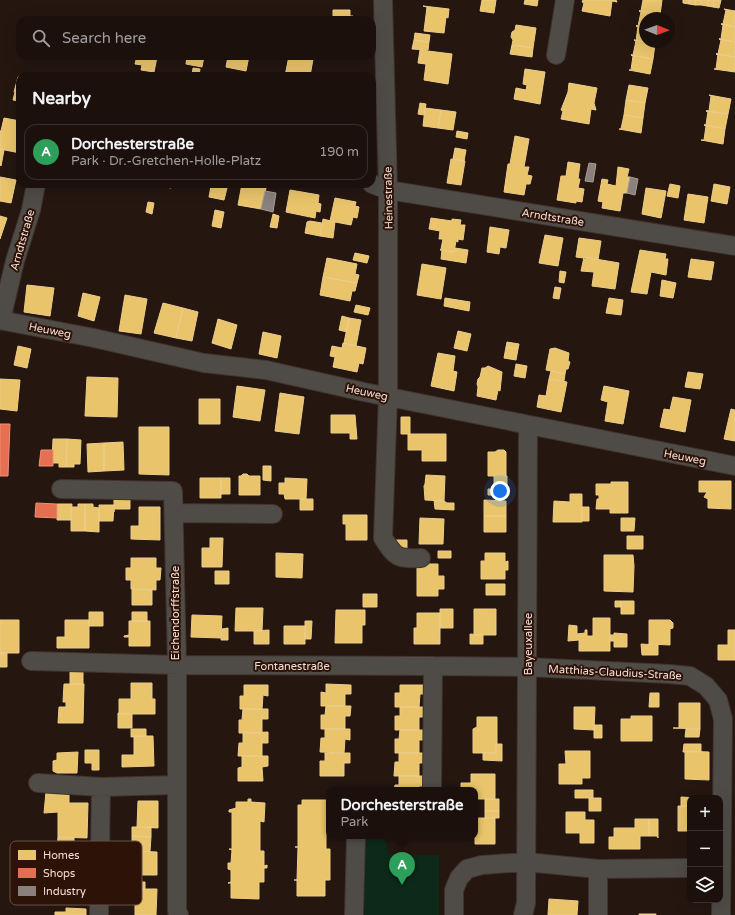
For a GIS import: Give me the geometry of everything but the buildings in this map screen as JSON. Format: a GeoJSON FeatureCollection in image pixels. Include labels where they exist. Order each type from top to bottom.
{"type":"FeatureCollection","features":[{"type":"Feature","properties":{"kind":"street","name":"Heinestraße"},"geometry":{"type":"LineString","coordinates":[[383,0],[380,187],[388,396],[383,538],[396,556],[404,559],[421,558]]}},
{"type":"Feature","properties":{"kind":"street"},"geometry":{"type":"LineString","coordinates":[[556,55],[565,0]]}},
{"type":"Feature","properties":{"kind":"street","name":"Arndtstraße"},"geometry":{"type":"LineString","coordinates":[[380,187],[735,246]]}},
{"type":"Feature","properties":{"kind":"street","name":"Arndtstraße"},"geometry":{"type":"LineString","coordinates":[[0,320],[15,261],[31,210],[35,188]]}},
{"type":"Feature","properties":{"kind":"street","name":"Heuweg"},"geometry":{"type":"LineString","coordinates":[[0,320],[94,338],[204,363],[266,370],[528,426],[735,466]]}},
{"type":"Feature","properties":{"kind":"street","name":"Bayeuxallee"},"geometry":{"type":"LineString","coordinates":[[523,915],[526,903],[528,426]]}},
{"type":"Feature","properties":{"kind":"street","name":"Eichendorffstraße"},"geometry":{"type":"LineString","coordinates":[[32,661],[176,665],[173,491],[62,489]]}},
{"type":"Feature","properties":{"kind":"street"},"geometry":{"type":"LineString","coordinates":[[174,513],[273,514]]}},
{"type":"Feature","properties":{"kind":"street"},"geometry":{"type":"LineString","coordinates":[[176,665],[177,911],[179,915]]}},
{"type":"Feature","properties":{"kind":"street","name":"Fontanestraße"},"geometry":{"type":"LineString","coordinates":[[176,665],[528,667]]}},
{"type":"Feature","properties":{"kind":"street"},"geometry":{"type":"LineString","coordinates":[[432,787],[433,666]]}},
{"type":"Feature","properties":{"kind":"street","name":"Matthias-Claudius-Straße"},"geometry":{"type":"LineString","coordinates":[[528,667],[690,676],[706,686],[718,700],[723,719],[725,866],[721,915]]}},
{"type":"Feature","properties":{"kind":"street"},"geometry":{"type":"LineString","coordinates":[[38,783],[101,787],[176,785]]}},
{"type":"Feature","properties":{"kind":"street"},"geometry":{"type":"LineString","coordinates":[[100,841],[101,787]]}},
{"type":"Feature","properties":{"kind":"street"},"geometry":{"type":"LineString","coordinates":[[354,915],[356,839]]}},
{"type":"Feature","properties":{"kind":"street"},"geometry":{"type":"LineString","coordinates":[[454,915],[454,890],[458,878],[467,869],[482,865],[526,862],[598,869],[687,868]]}},
{"type":"Feature","properties":{"kind":"street"},"geometry":{"type":"LineString","coordinates":[[598,869],[598,915]]}},
{"type":"Feature","properties":{"kind":"street"},"geometry":{"type":"LineString","coordinates":[[99,905],[99,915]]}},
{"type":"Feature","properties":{"kind":"green space"},"geometry":{"type":"Polygon","coordinates":[[[365,839],[385,839],[389,854],[439,855],[439,915],[365,915],[365,839]]]}},
{"type":"Feature","properties":{"kind":"place","name":"Dorchesterstraße"},"geometry":{"type":"Point","coordinates":[402,885]}}]}
